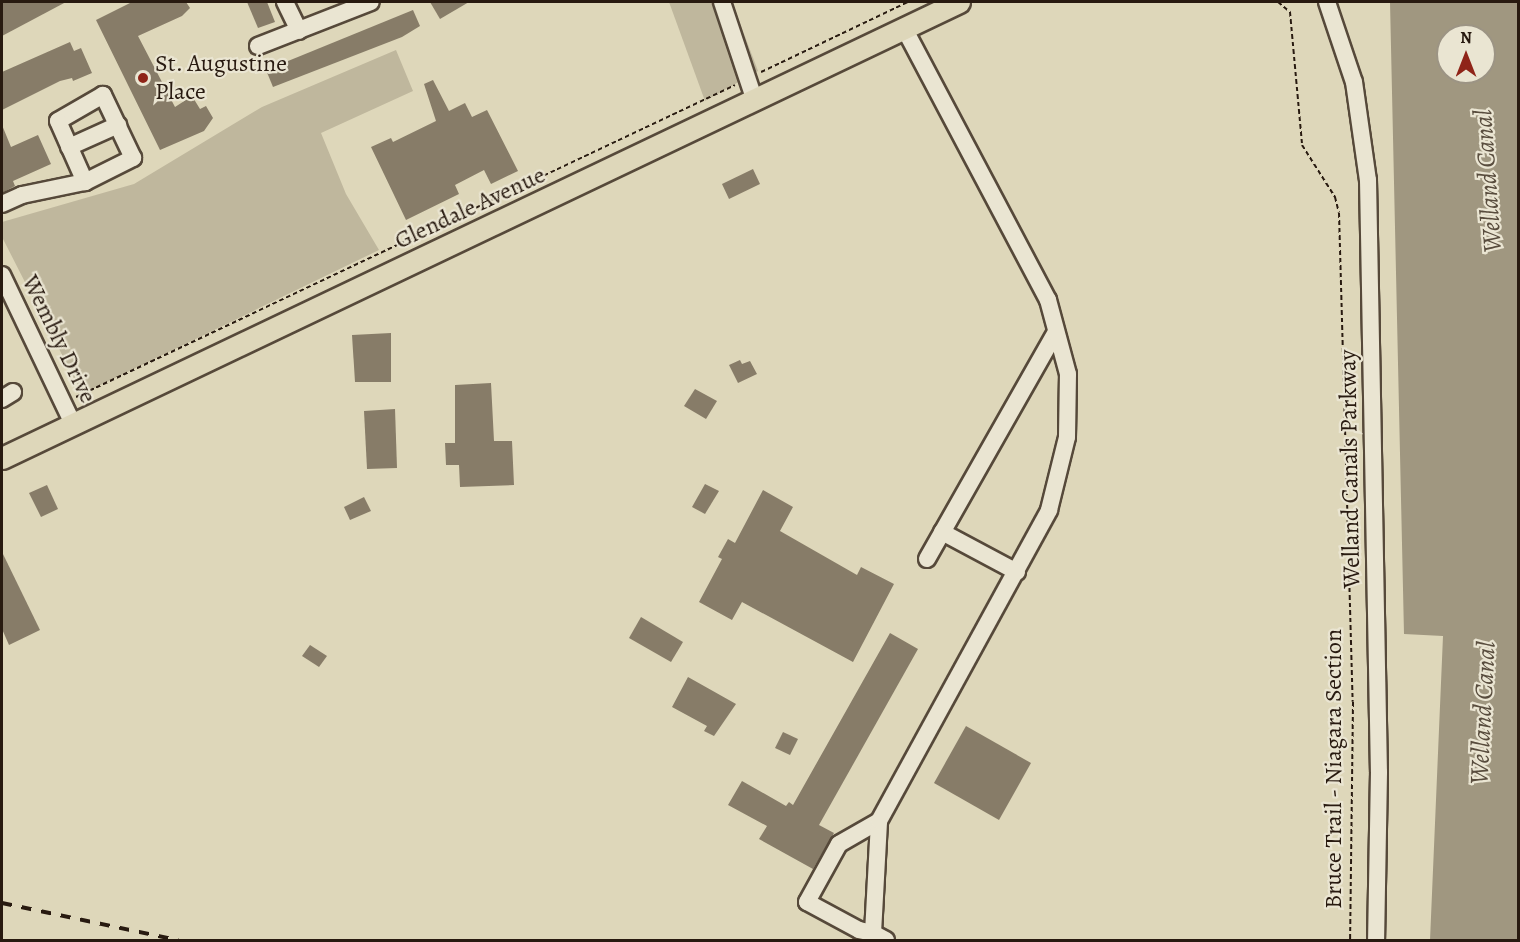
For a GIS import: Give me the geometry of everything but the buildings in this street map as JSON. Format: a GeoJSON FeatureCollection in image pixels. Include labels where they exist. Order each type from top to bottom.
{"type":"FeatureCollection","features":[{"type":"Feature","properties":{"kind":"main road","name":"Glendale Avenue"},"geometry":{"type":"LineString","coordinates":[[2,458],[959,2]]}},
{"type":"Feature","properties":{"kind":"street"},"geometry":{"type":"LineString","coordinates":[[285,2],[298,31]]}},
{"type":"Feature","properties":{"kind":"street"},"geometry":{"type":"LineString","coordinates":[[258,46],[370,2]]}},
{"type":"Feature","properties":{"kind":"street"},"geometry":{"type":"LineString","coordinates":[[722,2],[755,101]]}},
{"type":"Feature","properties":{"kind":"street","name":"Welland Canals Parkway"},"geometry":{"type":"LineString","coordinates":[[1327,2],[1354,82],[1368,180],[1379,772],[1376,940]]}},
{"type":"Feature","properties":{"kind":"street"},"geometry":{"type":"LineString","coordinates":[[879,821],[839,844],[807,902],[859,930],[880,937],[879,821],[1049,510],[1067,437],[1068,374],[1048,300],[904,28]]}},
{"type":"Feature","properties":{"kind":"street"},"geometry":{"type":"LineString","coordinates":[[2,204],[22,195],[85,182],[133,158],[103,95],[58,121],[85,182]]}},
{"type":"Feature","properties":{"kind":"street"},"geometry":{"type":"LineString","coordinates":[[69,147],[118,125]]}},
{"type":"Feature","properties":{"kind":"street","name":"Wembly Drive"},"geometry":{"type":"LineString","coordinates":[[2,275],[73,424]]}},
{"type":"Feature","properties":{"kind":"street"},"geometry":{"type":"LineString","coordinates":[[927,559],[1056,332]]}},
{"type":"Feature","properties":{"kind":"street"},"geometry":{"type":"LineString","coordinates":[[942,532],[1017,572]]}},
{"type":"Feature","properties":{"kind":"path"},"geometry":{"type":"LineString","coordinates":[[63,403],[908,2]]}},
{"type":"Feature","properties":{"kind":"path","name":"Bruce Trail - Niagara Section"},"geometry":{"type":"LineString","coordinates":[[1278,2],[1290,12],[1302,145],[1335,196],[1339,213],[1353,702],[1350,940]]}},
{"type":"Feature","properties":{"kind":"shaded area"},"geometry":{"type":"Polygon","coordinates":[[[669,2],[732,2],[758,71],[705,101],[669,2]]]}},
{"type":"Feature","properties":{"kind":"shaded area"},"geometry":{"type":"Polygon","coordinates":[[[396,50],[413,91],[321,133],[346,194],[379,250],[82,394],[2,237],[2,222],[134,184],[262,107],[396,50]]]}},
{"type":"Feature","properties":{"kind":"water","name":"Welland Canal"},"geometry":{"type":"Polygon","coordinates":[[[1390,2],[1518,2],[1518,940],[1430,940],[1443,636],[1404,634],[1390,2]]]}},
{"type":"Feature","properties":{"kind":"railway"},"geometry":{"type":"LineString","coordinates":[[2,903],[178,940]]}},
{"type":"Feature","properties":{"kind":"place","name":"St. Augustine Place"},"geometry":{"type":"Point","coordinates":[143,78]}}]}
